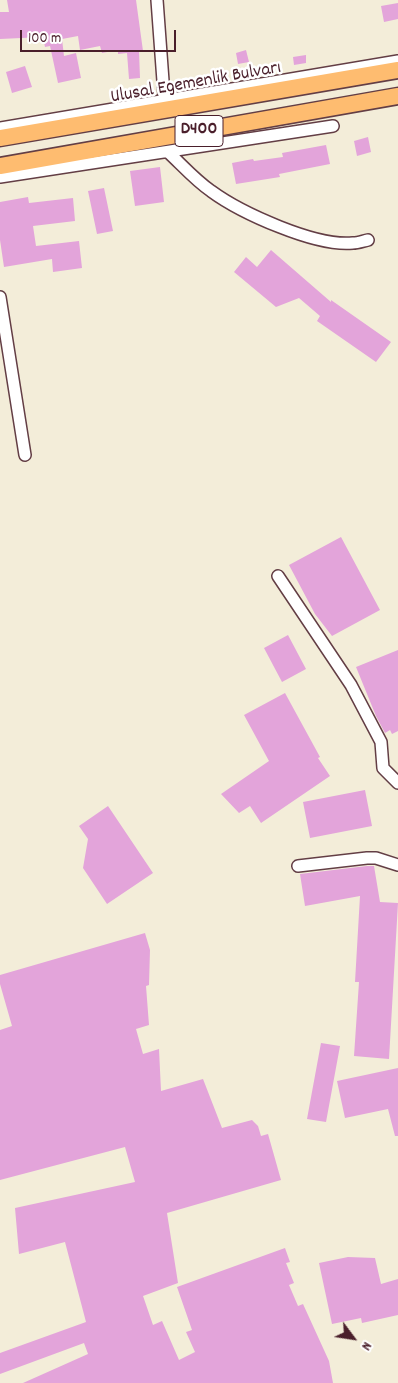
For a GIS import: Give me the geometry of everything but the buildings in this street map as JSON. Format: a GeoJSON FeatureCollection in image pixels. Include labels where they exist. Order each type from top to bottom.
{"type":"FeatureCollection","features":[{"type":"Feature","properties":{"kind":"highway","name":"Ulusal Egemenlik Bulvarı"},"geometry":{"type":"LineString","coordinates":[[0,138],[165,105],[398,70]]}},
{"type":"Feature","properties":{"kind":"highway","name":"D400"},"geometry":{"type":"LineString","coordinates":[[0,166],[398,96]]}},
{"type":"Feature","properties":{"kind":"street"},"geometry":{"type":"LineString","coordinates":[[156,0],[165,105]]}},
{"type":"Feature","properties":{"kind":"street"},"geometry":{"type":"LineString","coordinates":[[0,128],[165,105],[398,61]]}},
{"type":"Feature","properties":{"kind":"street"},"geometry":{"type":"LineString","coordinates":[[0,177],[333,126]]}},
{"type":"Feature","properties":{"kind":"street"},"geometry":{"type":"LineString","coordinates":[[168,152],[209,190],[232,205],[290,231],[321,240],[352,244],[368,240]]}},
{"type":"Feature","properties":{"kind":"street"},"geometry":{"type":"LineString","coordinates":[[0,297],[25,455]]}},
{"type":"Feature","properties":{"kind":"street"},"geometry":{"type":"LineString","coordinates":[[278,576],[351,684],[381,742],[383,768],[398,783]]}},
{"type":"Feature","properties":{"kind":"street"},"geometry":{"type":"LineString","coordinates":[[298,866],[367,858],[376,858],[398,865]]}}]}
